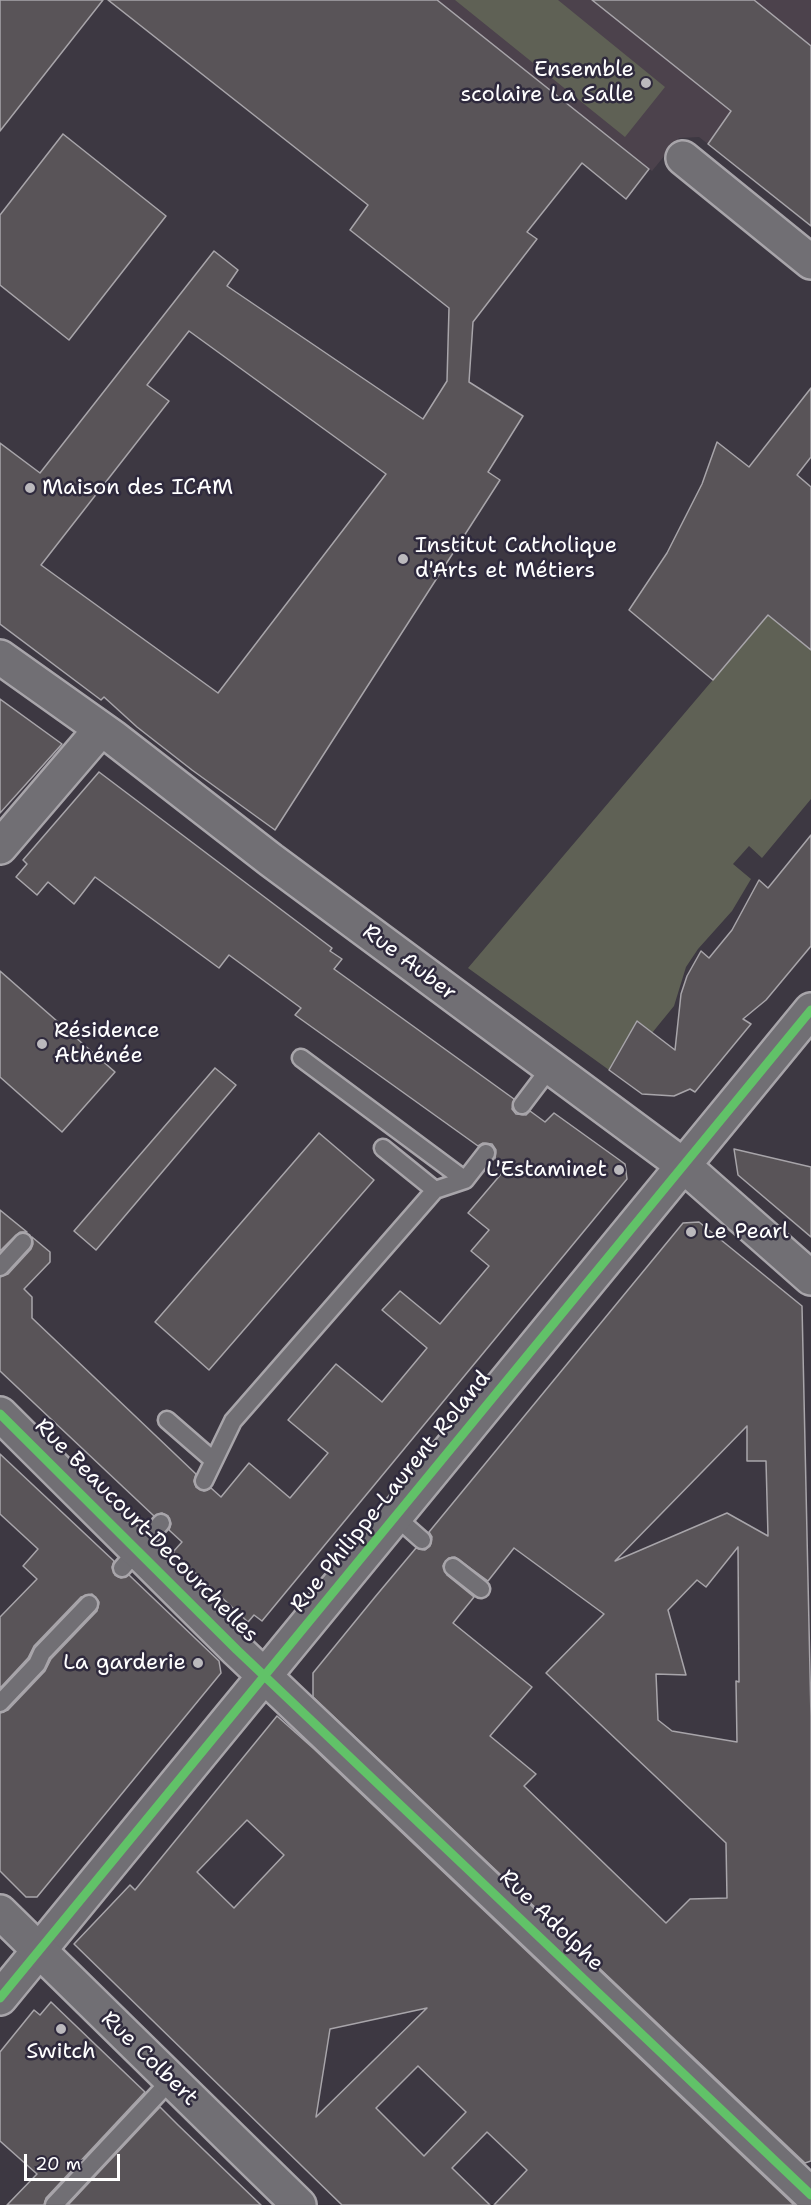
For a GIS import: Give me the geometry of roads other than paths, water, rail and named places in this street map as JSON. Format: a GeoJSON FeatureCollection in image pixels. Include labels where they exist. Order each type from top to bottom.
{"type":"FeatureCollection","features":[{"type":"Feature","properties":{"kind":"street"},"geometry":{"type":"LineString","coordinates":[[683,158],[811,262]]}},
{"type":"Feature","properties":{"kind":"street","name":"Rue Auber"},"geometry":{"type":"LineString","coordinates":[[0,657],[101,729],[271,860],[684,1166],[811,1278]]}},
{"type":"Feature","properties":{"kind":"street"},"geometry":{"type":"LineString","coordinates":[[0,847],[101,729]]}},
{"type":"Feature","properties":{"kind":"street","name":"Rue Philippe-Laurent Roland"},"geometry":{"type":"LineString","coordinates":[[0,1998],[811,1010]]}},
{"type":"Feature","properties":{"kind":"street","name":"Rue Beaucourt-Decourchelles"},"geometry":{"type":"LineString","coordinates":[[0,1414],[130,1559],[264,1676]]}},
{"type":"Feature","properties":{"kind":"street","name":"Rue Adolphe"},"geometry":{"type":"LineString","coordinates":[[264,1676],[811,2195]]}},
{"type":"Feature","properties":{"kind":"street","name":"Rue Colbert"},"geometry":{"type":"LineString","coordinates":[[0,1912],[299,2205]]}},
{"type":"Feature","properties":{"kind":"lane"},"geometry":{"type":"LineString","coordinates":[[301,1058],[465,1180]]}},
{"type":"Feature","properties":{"kind":"lane"},"geometry":{"type":"LineString","coordinates":[[522,1105],[550,1068]]}},
{"type":"Feature","properties":{"kind":"lane"},"geometry":{"type":"LineString","coordinates":[[383,1148],[435,1190]]}},
{"type":"Feature","properties":{"kind":"lane"},"geometry":{"type":"LineString","coordinates":[[204,1481],[233,1421],[435,1190],[465,1180],[486,1153]]}},
{"type":"Feature","properties":{"kind":"lane"},"geometry":{"type":"LineString","coordinates":[[0,1267],[23,1242]]}},
{"type":"Feature","properties":{"kind":"lane"},"geometry":{"type":"LineString","coordinates":[[167,1420],[213,1460]]}},
{"type":"Feature","properties":{"kind":"lane"},"geometry":{"type":"LineString","coordinates":[[396,1516],[422,1540]]}},
{"type":"Feature","properties":{"kind":"lane"},"geometry":{"type":"LineString","coordinates":[[130,1559],[161,1523]]}},
{"type":"Feature","properties":{"kind":"lane"},"geometry":{"type":"LineString","coordinates":[[453,1567],[481,1589]]}},
{"type":"Feature","properties":{"kind":"lane"},"geometry":{"type":"LineString","coordinates":[[0,1703],[37,1664],[42,1653],[88,1604]]}},
{"type":"Feature","properties":{"kind":"lane"},"geometry":{"type":"LineString","coordinates":[[54,2205],[171,2080]]}},
{"type":"Feature","properties":{"kind":"place","name":"Ensemble scolaire La Salle"},"geometry":{"type":"Point","coordinates":[646,83]}},
{"type":"Feature","properties":{"kind":"place","name":"Maison des ICAM"},"geometry":{"type":"Point","coordinates":[30,488]}},
{"type":"Feature","properties":{"kind":"place","name":"Institut Catholique d'Arts et Métiers"},"geometry":{"type":"Point","coordinates":[403,559]}},
{"type":"Feature","properties":{"kind":"place","name":"Résidence Athénée"},"geometry":{"type":"Point","coordinates":[42,1044]}},
{"type":"Feature","properties":{"kind":"place","name":"L'Estaminet"},"geometry":{"type":"Point","coordinates":[619,1170]}},
{"type":"Feature","properties":{"kind":"place","name":"Le Pearl"},"geometry":{"type":"Point","coordinates":[691,1232]}},
{"type":"Feature","properties":{"kind":"place","name":"La garderie"},"geometry":{"type":"Point","coordinates":[198,1663]}},
{"type":"Feature","properties":{"kind":"place","name":"Switch"},"geometry":{"type":"Point","coordinates":[61,2029]}}]}
